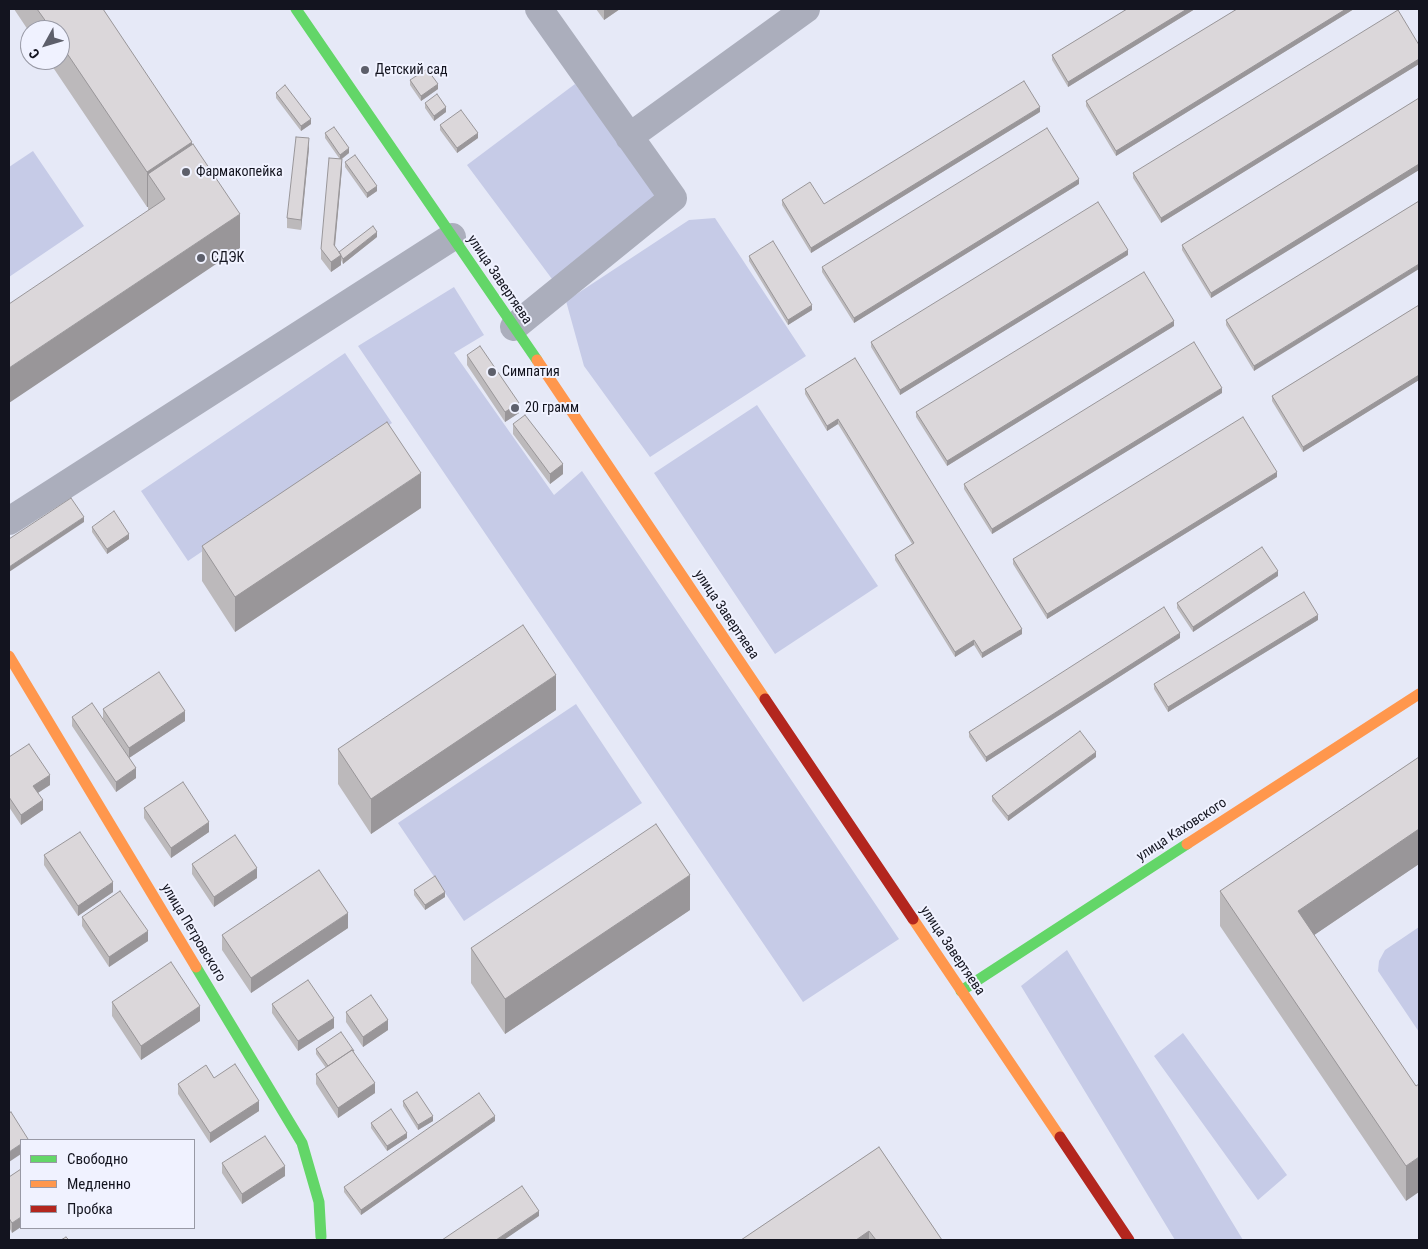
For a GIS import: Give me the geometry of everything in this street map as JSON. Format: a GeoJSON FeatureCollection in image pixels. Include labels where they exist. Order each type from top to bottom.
{"type":"FeatureCollection","features":[{"type":"Feature","properties":{"kind":"main road","name":"улица Завертяева"},"geometry":{"type":"LineString","coordinates":[[296,9],[514,327],[1129,1240]]}},
{"type":"Feature","properties":{"kind":"main road","name":"улица Петровского"},"geometry":{"type":"LineString","coordinates":[[9,656],[302,1143],[319,1202],[321,1237]]}},
{"type":"Feature","properties":{"kind":"main road","name":"улица Каховского"},"geometry":{"type":"LineString","coordinates":[[961,991],[1419,694]]}},
{"type":"Feature","properties":{"kind":"street"},"geometry":{"type":"LineString","coordinates":[[514,327],[673,198],[539,9]]}},
{"type":"Feature","properties":{"kind":"street"},"geometry":{"type":"LineString","coordinates":[[629,137],[806,9]]}},
{"type":"Feature","properties":{"kind":"street"},"geometry":{"type":"LineString","coordinates":[[9,521],[452,237]]}},
{"type":"Feature","properties":{"kind":"shaded area"},"geometry":{"type":"Polygon","coordinates":[[[575,84],[663,202],[555,283],[467,165],[575,84]]]}},
{"type":"Feature","properties":{"kind":"shaded area"},"geometry":{"type":"Polygon","coordinates":[[[33,151],[84,226],[9,277],[9,167],[33,151]]]}},
{"type":"Feature","properties":{"kind":"shaded area"},"geometry":{"type":"Polygon","coordinates":[[[715,218],[806,356],[650,457],[584,366],[566,301],[689,220],[715,218]]]}},
{"type":"Feature","properties":{"kind":"shaded area"},"geometry":{"type":"Polygon","coordinates":[[[454,287],[484,335],[454,353],[554,495],[582,471],[899,939],[803,1002],[358,346],[454,287]]]}},
{"type":"Feature","properties":{"kind":"shaded area"},"geometry":{"type":"Polygon","coordinates":[[[345,353],[392,423],[188,561],[141,491],[345,353]]]}},
{"type":"Feature","properties":{"kind":"shaded area"},"geometry":{"type":"Polygon","coordinates":[[[757,405],[878,586],[775,654],[654,473],[757,405]]]}},
{"type":"Feature","properties":{"kind":"shaded area"},"geometry":{"type":"Polygon","coordinates":[[[576,704],[642,803],[464,921],[398,823],[576,704]]]}},
{"type":"Feature","properties":{"kind":"shaded area"},"geometry":{"type":"Polygon","coordinates":[[[1419,927],[1419,1032],[1378,971],[1379,961],[1385,950],[1419,927]]]}},
{"type":"Feature","properties":{"kind":"shaded area"},"geometry":{"type":"Polygon","coordinates":[[[1067,950],[1243,1240],[1175,1240],[1021,986],[1067,950]]]}},
{"type":"Feature","properties":{"kind":"shaded area"},"geometry":{"type":"Polygon","coordinates":[[[1183,1033],[1287,1175],[1258,1200],[1154,1056],[1183,1033]]]}},
{"type":"Feature","properties":{"kind":"building"},"geometry":{"type":"Polygon","coordinates":[[[37,9],[103,9],[192,142],[147,172],[70,58],[70,20],[45,20],[37,9]]]}},
{"type":"Feature","properties":{"kind":"building"},"geometry":{"type":"Polygon","coordinates":[[[1127,9],[1187,9],[1068,82],[1052,55],[1127,9]]]}},
{"type":"Feature","properties":{"kind":"building"},"geometry":{"type":"Polygon","coordinates":[[[1237,9],[1346,9],[1116,151],[1086,101],[1237,9]]]}},
{"type":"Feature","properties":{"kind":"building"},"geometry":{"type":"Polygon","coordinates":[[[1398,10],[1419,45],[1419,59],[1161,218],[1133,173],[1398,10]]]}},
{"type":"Feature","properties":{"kind":"building"},"geometry":{"type":"Polygon","coordinates":[[[427,69],[438,84],[421,96],[410,80],[427,69]]]}},
{"type":"Feature","properties":{"kind":"building"},"geometry":{"type":"Polygon","coordinates":[[[1024,81],[1040,107],[811,248],[782,200],[810,182],[824,204],[1024,81]]]}},
{"type":"Feature","properties":{"kind":"building"},"geometry":{"type":"Polygon","coordinates":[[[285,85],[311,119],[301,126],[276,93],[285,85]]]}},
{"type":"Feature","properties":{"kind":"building"},"geometry":{"type":"Polygon","coordinates":[[[437,94],[446,107],[434,116],[425,103],[437,94]]]}},
{"type":"Feature","properties":{"kind":"building"},"geometry":{"type":"Polygon","coordinates":[[[1419,98],[1419,164],[1211,293],[1182,245],[1419,98]]]}},
{"type":"Feature","properties":{"kind":"building"},"geometry":{"type":"Polygon","coordinates":[[[461,110],[478,133],[457,148],[440,125],[461,110]]]}},
{"type":"Feature","properties":{"kind":"building"},"geometry":{"type":"Polygon","coordinates":[[[334,127],[349,148],[340,155],[325,133],[334,127]]]}},
{"type":"Feature","properties":{"kind":"building"},"geometry":{"type":"Polygon","coordinates":[[[1047,128],[1079,179],[854,318],[822,267],[1047,128]]]}},
{"type":"Feature","properties":{"kind":"building"},"geometry":{"type":"Polygon","coordinates":[[[296,137],[309,138],[301,220],[287,218],[296,137]]]}},
{"type":"Feature","properties":{"kind":"building"},"geometry":{"type":"Polygon","coordinates":[[[193,144],[240,214],[9,368],[9,304],[165,199],[148,174],[193,144]]]}},
{"type":"Feature","properties":{"kind":"building"},"geometry":{"type":"Polygon","coordinates":[[[355,155],[377,186],[367,193],[345,162],[355,155]]]}},
{"type":"Feature","properties":{"kind":"building"},"geometry":{"type":"Polygon","coordinates":[[[329,158],[342,159],[334,245],[341,255],[331,262],[321,249],[329,158]]]}},
{"type":"Feature","properties":{"kind":"building"},"geometry":{"type":"Polygon","coordinates":[[[1419,201],[1419,264],[1254,366],[1226,320],[1419,201]]]}},
{"type":"Feature","properties":{"kind":"building"},"geometry":{"type":"Polygon","coordinates":[[[1098,202],[1128,250],[900,390],[871,342],[1098,202]]]}},
{"type":"Feature","properties":{"kind":"building"},"geometry":{"type":"Polygon","coordinates":[[[373,226],[377,232],[343,259],[339,252],[373,226]]]}},
{"type":"Feature","properties":{"kind":"building"},"geometry":{"type":"Polygon","coordinates":[[[773,241],[812,305],[788,320],[749,256],[773,241]]]}},
{"type":"Feature","properties":{"kind":"building"},"geometry":{"type":"Polygon","coordinates":[[[1144,272],[1174,321],[947,461],[916,412],[1144,272]]]}},
{"type":"Feature","properties":{"kind":"building"},"geometry":{"type":"Polygon","coordinates":[[[1419,305],[1419,375],[1303,447],[1272,396],[1419,305]]]}},
{"type":"Feature","properties":{"kind":"building"},"geometry":{"type":"Polygon","coordinates":[[[1194,342],[1222,388],[992,529],[964,484],[1194,342]]]}},
{"type":"Feature","properties":{"kind":"building"},"geometry":{"type":"Polygon","coordinates":[[[480,346],[519,403],[505,412],[467,355],[480,346]]]}},
{"type":"Feature","properties":{"kind":"building"},"geometry":{"type":"Polygon","coordinates":[[[855,358],[1022,629],[982,653],[974,640],[955,652],[895,555],[914,543],[838,419],[827,426],[805,389],[855,358]]]}},
{"type":"Feature","properties":{"kind":"building"},"geometry":{"type":"Polygon","coordinates":[[[525,415],[563,464],[550,474],[513,424],[525,415]]]}},
{"type":"Feature","properties":{"kind":"building"},"geometry":{"type":"Polygon","coordinates":[[[1243,417],[1277,472],[1047,614],[1013,559],[1243,417]]]}},
{"type":"Feature","properties":{"kind":"building"},"geometry":{"type":"Polygon","coordinates":[[[387,422],[421,473],[235,597],[202,546],[387,422]]]}},
{"type":"Feature","properties":{"kind":"building"},"geometry":{"type":"Polygon","coordinates":[[[71,498],[84,517],[9,567],[9,539],[71,498]]]}},
{"type":"Feature","properties":{"kind":"building"},"geometry":{"type":"Polygon","coordinates":[[[114,511],[129,534],[107,549],[92,527],[114,511]]]}},
{"type":"Feature","properties":{"kind":"building"},"geometry":{"type":"Polygon","coordinates":[[[1262,547],[1278,571],[1193,627],[1177,603],[1262,547]]]}},
{"type":"Feature","properties":{"kind":"building"},"geometry":{"type":"Polygon","coordinates":[[[1304,592],[1318,615],[1168,707],[1154,684],[1304,592]]]}},
{"type":"Feature","properties":{"kind":"building"},"geometry":{"type":"Polygon","coordinates":[[[1164,607],[1180,633],[986,757],[969,732],[1164,607]]]}},
{"type":"Feature","properties":{"kind":"building"},"geometry":{"type":"Polygon","coordinates":[[[523,625],[556,675],[371,799],[338,749],[523,625]]]}},
{"type":"Feature","properties":{"kind":"building"},"geometry":{"type":"Polygon","coordinates":[[[159,672],[185,711],[129,748],[103,709],[159,672]]]}},
{"type":"Feature","properties":{"kind":"building"},"geometry":{"type":"Polygon","coordinates":[[[92,703],[136,768],[116,782],[72,717],[92,703]]]}},
{"type":"Feature","properties":{"kind":"building"},"geometry":{"type":"Polygon","coordinates":[[[1080,731],[1096,752],[1008,816],[992,796],[1080,731]]]}},
{"type":"Feature","properties":{"kind":"building"},"geometry":{"type":"Polygon","coordinates":[[[29,744],[50,775],[33,786],[43,800],[21,815],[9,797],[9,757],[29,744]]]}},
{"type":"Feature","properties":{"kind":"building"},"geometry":{"type":"Polygon","coordinates":[[[1419,757],[1419,829],[1298,911],[1416,1086],[1419,1084],[1419,1157],[1406,1166],[1220,891],[1419,757]]]}},
{"type":"Feature","properties":{"kind":"building"},"geometry":{"type":"Polygon","coordinates":[[[183,782],[209,822],[171,848],[144,808],[183,782]]]}},
{"type":"Feature","properties":{"kind":"building"},"geometry":{"type":"Polygon","coordinates":[[[656,824],[690,875],[505,999],[471,948],[656,824]]]}},
{"type":"Feature","properties":{"kind":"building"},"geometry":{"type":"Polygon","coordinates":[[[80,832],[113,882],[78,906],[44,855],[80,832]]]}},
{"type":"Feature","properties":{"kind":"building"},"geometry":{"type":"Polygon","coordinates":[[[235,835],[257,868],[214,897],[192,864],[235,835]]]}},
{"type":"Feature","properties":{"kind":"building"},"geometry":{"type":"Polygon","coordinates":[[[319,870],[348,913],[251,978],[222,935],[319,870]]]}},
{"type":"Feature","properties":{"kind":"building"},"geometry":{"type":"Polygon","coordinates":[[[435,876],[445,892],[425,905],[414,890],[435,876]]]}},
{"type":"Feature","properties":{"kind":"building"},"geometry":{"type":"Polygon","coordinates":[[[120,891],[148,931],[109,957],[82,917],[120,891]]]}},
{"type":"Feature","properties":{"kind":"building"},"geometry":{"type":"Polygon","coordinates":[[[171,962],[200,1006],[141,1046],[112,1002],[171,962]]]}},
{"type":"Feature","properties":{"kind":"building"},"geometry":{"type":"Polygon","coordinates":[[[308,980],[334,1018],[298,1041],[272,1004],[308,980]]]}},
{"type":"Feature","properties":{"kind":"building"},"geometry":{"type":"Polygon","coordinates":[[[371,995],[388,1020],[363,1037],[346,1012],[371,995]]]}},
{"type":"Feature","properties":{"kind":"building"},"geometry":{"type":"Polygon","coordinates":[[[341,1032],[354,1051],[352,1050],[328,1066],[316,1049],[341,1032]]]}},
{"type":"Feature","properties":{"kind":"building"},"geometry":{"type":"Polygon","coordinates":[[[352,1050],[375,1083],[338,1108],[316,1074],[352,1050]]]}},
{"type":"Feature","properties":{"kind":"building"},"geometry":{"type":"Polygon","coordinates":[[[235,1064],[259,1101],[210,1133],[178,1084],[206,1065],[214,1078],[235,1064]]]}},
{"type":"Feature","properties":{"kind":"building"},"geometry":{"type":"Polygon","coordinates":[[[417,1092],[433,1116],[418,1125],[403,1101],[417,1092]]]}},
{"type":"Feature","properties":{"kind":"building"},"geometry":{"type":"Polygon","coordinates":[[[479,1093],[495,1116],[361,1210],[344,1187],[479,1093]]]}},
{"type":"Feature","properties":{"kind":"building"},"geometry":{"type":"Polygon","coordinates":[[[391,1109],[407,1133],[387,1146],[371,1123],[391,1109]]]}},
{"type":"Feature","properties":{"kind":"building"},"geometry":{"type":"Polygon","coordinates":[[[11,1112],[28,1139],[20,1139],[20,1145],[9,1152],[9,1113],[11,1112]]]}},
{"type":"Feature","properties":{"kind":"building"},"geometry":{"type":"Polygon","coordinates":[[[265,1136],[285,1166],[242,1194],[222,1163],[265,1136]]]}},
{"type":"Feature","properties":{"kind":"building"},"geometry":{"type":"Polygon","coordinates":[[[879,1147],[942,1240],[876,1240],[869,1231],[856,1240],[741,1240],[879,1147]]]}},
{"type":"Feature","properties":{"kind":"building"},"geometry":{"type":"Polygon","coordinates":[[[20,1170],[20,1218],[12,1223],[9,1218],[9,1177],[20,1170]]]}},
{"type":"Feature","properties":{"kind":"building"},"geometry":{"type":"Polygon","coordinates":[[[522,1186],[539,1211],[496,1240],[442,1240],[522,1186]]]}},
{"type":"Feature","properties":{"kind":"traffic: fast"},"geometry":{"type":"LineString","coordinates":[[296,9],[537,360]]}},
{"type":"Feature","properties":{"kind":"traffic: fast"},"geometry":{"type":"LineString","coordinates":[[961,991],[1187,844]]}},
{"type":"Feature","properties":{"kind":"traffic: fast"},"geometry":{"type":"LineString","coordinates":[[196,967],[302,1143],[319,1202],[321,1237]]}},
{"type":"Feature","properties":{"kind":"traffic: slow"},"geometry":{"type":"LineString","coordinates":[[537,360],[765,699]]}},
{"type":"Feature","properties":{"kind":"traffic: slow"},"geometry":{"type":"LineString","coordinates":[[9,656],[196,967]]}},
{"type":"Feature","properties":{"kind":"traffic: slow"},"geometry":{"type":"LineString","coordinates":[[1187,844],[1419,694]]}},
{"type":"Feature","properties":{"kind":"traffic: slow"},"geometry":{"type":"LineString","coordinates":[[913,919],[1060,1137]]}},
{"type":"Feature","properties":{"kind":"traffic: jam"},"geometry":{"type":"LineString","coordinates":[[765,699],[913,919]]}},
{"type":"Feature","properties":{"kind":"traffic: jam"},"geometry":{"type":"LineString","coordinates":[[1060,1137],[1129,1240]]}},
{"type":"Feature","properties":{"kind":"place","name":"Детский сад"},"geometry":{"type":"Point","coordinates":[365,70]}},
{"type":"Feature","properties":{"kind":"place","name":"Фармакопейка"},"geometry":{"type":"Point","coordinates":[186,172]}},
{"type":"Feature","properties":{"kind":"place","name":"СДЭК"},"geometry":{"type":"Point","coordinates":[201,258]}},
{"type":"Feature","properties":{"kind":"place","name":"Симпатия"},"geometry":{"type":"Point","coordinates":[492,372]}},
{"type":"Feature","properties":{"kind":"place","name":"20 грамм"},"geometry":{"type":"Point","coordinates":[515,408]}}]}
